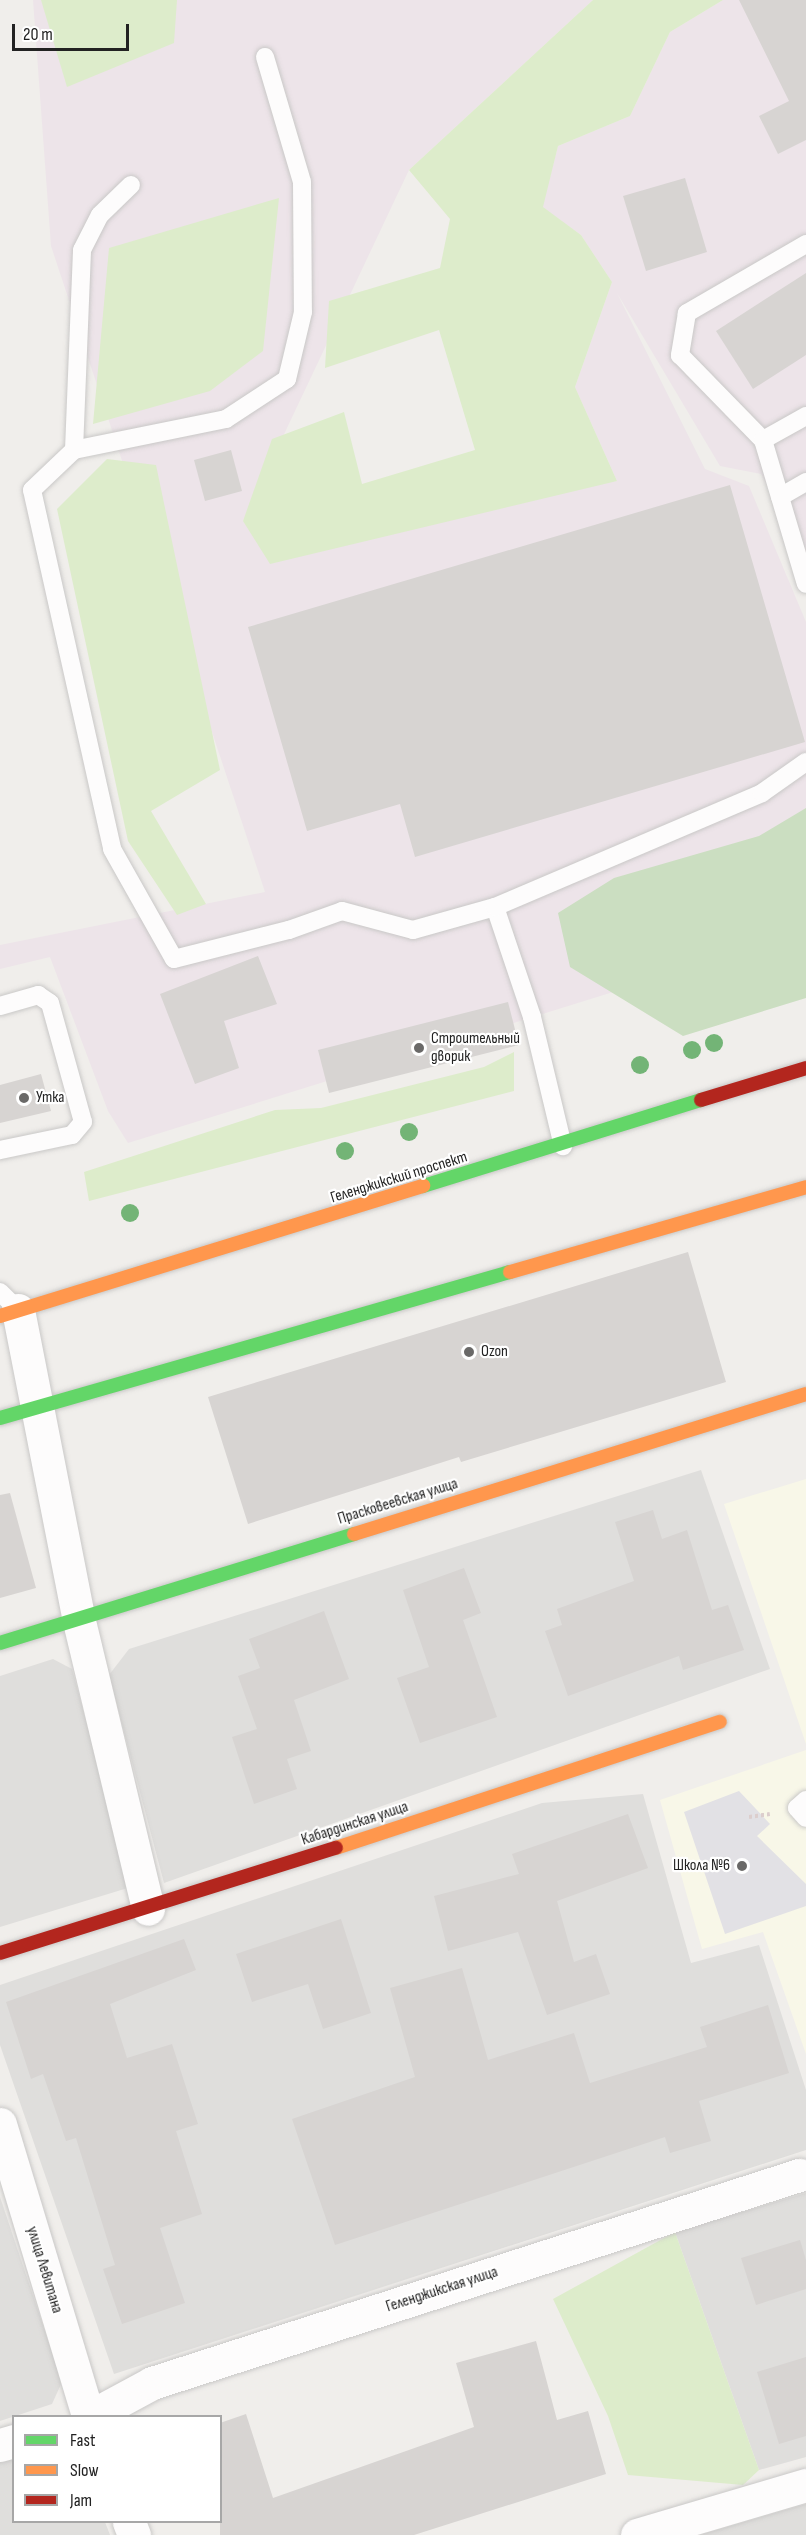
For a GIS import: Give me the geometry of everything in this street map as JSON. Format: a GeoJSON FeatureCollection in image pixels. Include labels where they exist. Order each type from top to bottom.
{"type":"FeatureCollection","features":[{"type":"Feature","properties":{"kind":"street","name":"Геленджикский проспект"},"geometry":{"type":"LineString","coordinates":[[6,1306],[562,1146],[806,1068]]}},
{"type":"Feature","properties":{"kind":"street"},"geometry":{"type":"LineString","coordinates":[[0,1418],[806,1187]]}},
{"type":"Feature","properties":{"kind":"street"},"geometry":{"type":"LineString","coordinates":[[6,1306],[36,1407],[78,1617],[148,1909]]}},
{"type":"Feature","properties":{"kind":"street","name":"Прасковеевская улица"},"geometry":{"type":"LineString","coordinates":[[0,1643],[78,1617],[806,1394]]}},
{"type":"Feature","properties":{"kind":"street","name":"Кабардинская улица"},"geometry":{"type":"LineString","coordinates":[[0,1953],[148,1909],[720,1722]]}},
{"type":"Feature","properties":{"kind":"street","name":"улица Левитана"},"geometry":{"type":"LineString","coordinates":[[0,2124],[90,2415]]}},
{"type":"Feature","properties":{"kind":"street","name":"Геленджикская улица"},"geometry":{"type":"LineString","coordinates":[[92,2415],[152,2383],[799,2175]]}},
{"type":"Feature","properties":{"kind":"street"},"geometry":{"type":"LineString","coordinates":[[637,2535],[806,2485]]}},
{"type":"Feature","properties":{"kind":"lane"},"geometry":{"type":"LineString","coordinates":[[265,57],[302,182],[303,312],[287,379],[226,420],[74,450],[32,490],[112,849],[174,959],[289,930],[342,911],[412,930],[495,907],[762,793],[806,762]]}},
{"type":"Feature","properties":{"kind":"lane"},"geometry":{"type":"LineString","coordinates":[[74,450],[82,250],[100,214],[131,185]]}},
{"type":"Feature","properties":{"kind":"lane"},"geometry":{"type":"LineString","coordinates":[[806,244],[687,313],[681,355],[763,440],[806,584]]}},
{"type":"Feature","properties":{"kind":"lane"},"geometry":{"type":"LineString","coordinates":[[763,440],[806,416]]}},
{"type":"Feature","properties":{"kind":"lane"},"geometry":{"type":"LineString","coordinates":[[780,497],[806,482]]}},
{"type":"Feature","properties":{"kind":"lane"},"geometry":{"type":"LineString","coordinates":[[495,907],[532,1017],[562,1146]]}},
{"type":"Feature","properties":{"kind":"lane"},"geometry":{"type":"LineString","coordinates":[[0,1006],[38,995],[50,1003],[83,1122],[72,1135],[0,1149]]}},
{"type":"Feature","properties":{"kind":"lane"},"geometry":{"type":"LineString","coordinates":[[806,1800],[797,1808],[806,1818]]}},
{"type":"Feature","properties":{"kind":"shaded area"},"geometry":{"type":"Polygon","coordinates":[[[33,0],[593,0],[409,170],[243,521],[617,481],[575,387],[612,282],[581,235],[542,207],[558,146],[630,116],[670,32],[723,0],[806,0],[806,556],[761,474],[720,466],[617,293],[705,469],[749,486],[806,622],[806,932],[128,1143],[108,1111],[50,957],[0,969],[0,945],[265,892],[51,246],[33,0]]]}},
{"type":"Feature","properties":{"kind":"shaded area"},"geometry":{"type":"Polygon","coordinates":[[[701,1470],[770,1669],[164,1883],[109,1675],[129,1649],[701,1470]]]}},
{"type":"Feature","properties":{"kind":"shaded area"},"geometry":{"type":"Polygon","coordinates":[[[806,1479],[806,1744],[724,1504],[806,1479]]]}},
{"type":"Feature","properties":{"kind":"shaded area"},"geometry":{"type":"Polygon","coordinates":[[[53,1659],[72,1669],[131,1887],[0,1927],[0,1676],[53,1659]]]}},
{"type":"Feature","properties":{"kind":"shaded area","name":"Школа №6"},"geometry":{"type":"Polygon","coordinates":[[[806,1750],[806,2054],[763,1932],[702,1949],[660,1800],[806,1750]]]}},
{"type":"Feature","properties":{"kind":"shaded area"},"geometry":{"type":"Polygon","coordinates":[[[739,1791],[770,1824],[757,1836],[806,1884],[806,1906],[725,1934],[684,1812],[739,1791]]]}},
{"type":"Feature","properties":{"kind":"shaded area"},"geometry":{"type":"Polygon","coordinates":[[[643,1794],[691,1963],[759,1945],[806,2090],[806,2150],[114,2374],[0,2045],[0,1985],[542,1803],[643,1794]]]}},
{"type":"Feature","properties":{"kind":"shaded area"},"geometry":{"type":"Polygon","coordinates":[[[806,2193],[806,2457],[759,2470],[675,2232],[806,2193]]]}},
{"type":"Feature","properties":{"kind":"shaded area"},"geometry":{"type":"Polygon","coordinates":[[[0,2197],[62,2382],[52,2404],[12,2415],[12,2417],[0,2421],[0,2197]]]}},
{"type":"Feature","properties":{"kind":"shaded area"},"geometry":{"type":"Polygon","coordinates":[[[12,2458],[12,2523],[105,2523],[110,2535],[0,2535],[0,2462],[12,2458]]]}},
{"type":"Feature","properties":{"kind":"shaded area"},"geometry":{"type":"Polygon","coordinates":[[[806,2504],[806,2535],[700,2535],[806,2504]]]}},
{"type":"Feature","properties":{"kind":"green space"},"geometry":{"type":"Polygon","coordinates":[[[41,0],[177,0],[174,43],[67,87],[41,0]]]}},
{"type":"Feature","properties":{"kind":"green space"},"geometry":{"type":"Polygon","coordinates":[[[593,0],[723,0],[670,32],[630,116],[558,146],[543,207],[581,235],[612,282],[575,387],[617,481],[270,564],[243,521],[272,439],[344,412],[362,484],[475,450],[439,330],[325,368],[329,301],[440,268],[450,219],[409,170],[593,0]]]}},
{"type":"Feature","properties":{"kind":"green space"},"geometry":{"type":"Polygon","coordinates":[[[279,198],[263,351],[210,391],[93,424],[109,248],[279,198]]]}},
{"type":"Feature","properties":{"kind":"green space"},"geometry":{"type":"Polygon","coordinates":[[[107,459],[156,465],[220,770],[151,811],[206,904],[177,915],[128,841],[57,509],[107,459]]]}},
{"type":"Feature","properties":{"kind":"green space"},"geometry":{"type":"Polygon","coordinates":[[[806,808],[806,998],[683,1036],[570,967],[558,913],[614,878],[759,836],[806,808]]]}},
{"type":"Feature","properties":{"kind":"green space"},"geometry":{"type":"Polygon","coordinates":[[[514,1052],[514,1091],[89,1201],[84,1172],[275,1110],[321,1108],[484,1067],[514,1052]]]}},
{"type":"Feature","properties":{"kind":"green space"},"geometry":{"type":"Polygon","coordinates":[[[675,2232],[759,2470],[743,2485],[628,2475],[608,2416],[553,2299],[675,2232]]]}},
{"type":"Feature","properties":{"kind":"building"},"geometry":{"type":"Polygon","coordinates":[[[739,0],[806,0],[806,140],[778,154],[759,116],[789,101],[739,0]]]}},
{"type":"Feature","properties":{"kind":"building"},"geometry":{"type":"Polygon","coordinates":[[[685,178],[707,252],[646,271],[623,196],[685,178]]]}},
{"type":"Feature","properties":{"kind":"building"},"geometry":{"type":"Polygon","coordinates":[[[806,273],[806,355],[753,389],[716,331],[806,273]]]}},
{"type":"Feature","properties":{"kind":"building"},"geometry":{"type":"Polygon","coordinates":[[[231,450],[242,491],[205,501],[194,460],[231,450]]]}},
{"type":"Feature","properties":{"kind":"building"},"geometry":{"type":"Polygon","coordinates":[[[730,485],[805,742],[415,857],[400,804],[307,831],[248,627],[730,485]]]}},
{"type":"Feature","properties":{"kind":"building"},"geometry":{"type":"Polygon","coordinates":[[[258,956],[277,1004],[224,1021],[239,1068],[195,1084],[160,994],[258,956]]]}},
{"type":"Feature","properties":{"kind":"building","name":"Строительный дворик"},"geometry":{"type":"Polygon","coordinates":[[[508,1002],[519,1045],[329,1093],[318,1050],[508,1002]]]}},
{"type":"Feature","properties":{"kind":"building","name":"Утка"},"geometry":{"type":"Polygon","coordinates":[[[41,1074],[51,1111],[0,1123],[0,1085],[41,1074]]]}},
{"type":"Feature","properties":{"kind":"building"},"geometry":{"type":"Polygon","coordinates":[[[688,1252],[726,1382],[461,1462],[459,1457],[248,1524],[208,1397],[688,1252]]]}},
{"type":"Feature","properties":{"kind":"building"},"geometry":{"type":"Polygon","coordinates":[[[10,1493],[36,1588],[0,1598],[0,1495],[10,1493]]]}},
{"type":"Feature","properties":{"kind":"building"},"geometry":{"type":"Polygon","coordinates":[[[653,1510],[662,1539],[687,1530],[712,1610],[728,1605],[744,1650],[683,1670],[679,1656],[568,1696],[545,1631],[562,1625],[557,1609],[634,1581],[615,1522],[653,1510]]]}},
{"type":"Feature","properties":{"kind":"building"},"geometry":{"type":"Polygon","coordinates":[[[464,1568],[481,1613],[463,1620],[497,1717],[420,1743],[397,1678],[429,1667],[403,1590],[464,1568]]]}},
{"type":"Feature","properties":{"kind":"building"},"geometry":{"type":"Polygon","coordinates":[[[324,1611],[349,1679],[294,1700],[311,1751],[287,1759],[297,1789],[254,1804],[232,1737],[257,1729],[238,1676],[260,1668],[249,1639],[324,1611]]]}},
{"type":"Feature","properties":{"kind":"building"},"geometry":{"type":"Polygon","coordinates":[[[628,1814],[648,1868],[557,1901],[574,1962],[596,1954],[610,1994],[547,2015],[518,1932],[448,1951],[434,1896],[519,1874],[512,1854],[628,1814]]]}},
{"type":"Feature","properties":{"kind":"building"},"geometry":{"type":"Polygon","coordinates":[[[341,1919],[371,2013],[323,2029],[308,1984],[252,2002],[236,1954],[341,1919]]]}},
{"type":"Feature","properties":{"kind":"building"},"geometry":{"type":"Polygon","coordinates":[[[184,1939],[196,1970],[110,2004],[127,2058],[172,2044],[198,2124],[176,2131],[202,2214],[160,2228],[185,2303],[122,2324],[103,2269],[115,2265],[76,2138],[66,2141],[43,2074],[31,2079],[6,2002],[184,1939]]]}},
{"type":"Feature","properties":{"kind":"building"},"geometry":{"type":"Polygon","coordinates":[[[462,1968],[488,2060],[574,2033],[590,2083],[707,2047],[700,2027],[768,2005],[789,2073],[699,2101],[711,2141],[670,2153],[665,2137],[335,2245],[292,2119],[415,2077],[390,1988],[462,1968]]]}},
{"type":"Feature","properties":{"kind":"building"},"geometry":{"type":"Polygon","coordinates":[[[800,2240],[806,2260],[806,2289],[756,2305],[741,2258],[800,2240]]]}},
{"type":"Feature","properties":{"kind":"building"},"geometry":{"type":"Polygon","coordinates":[[[536,2341],[557,2420],[588,2411],[606,2474],[414,2535],[220,2535],[222,2422],[246,2414],[273,2498],[474,2427],[456,2363],[536,2341]]]}},
{"type":"Feature","properties":{"kind":"building"},"geometry":{"type":"Polygon","coordinates":[[[806,2357],[806,2436],[779,2444],[757,2372],[806,2357]]]}},
{"type":"Feature","properties":{"kind":"traffic: fast"},"geometry":{"type":"LineString","coordinates":[[423,1186],[701,1100]]}},
{"type":"Feature","properties":{"kind":"traffic: fast"},"geometry":{"type":"LineString","coordinates":[[0,1418],[510,1272]]}},
{"type":"Feature","properties":{"kind":"traffic: fast"},"geometry":{"type":"LineString","coordinates":[[0,1643],[354,1534]]}},
{"type":"Feature","properties":{"kind":"traffic: slow"},"geometry":{"type":"LineString","coordinates":[[0,1316],[423,1186]]}},
{"type":"Feature","properties":{"kind":"traffic: slow"},"geometry":{"type":"LineString","coordinates":[[510,1272],[806,1187]]}},
{"type":"Feature","properties":{"kind":"traffic: slow"},"geometry":{"type":"LineString","coordinates":[[354,1534],[806,1394]]}},
{"type":"Feature","properties":{"kind":"traffic: slow"},"geometry":{"type":"LineString","coordinates":[[336,1848],[720,1722]]}},
{"type":"Feature","properties":{"kind":"traffic: jam"},"geometry":{"type":"LineString","coordinates":[[701,1100],[806,1068]]}},
{"type":"Feature","properties":{"kind":"traffic: jam"},"geometry":{"type":"LineString","coordinates":[[0,1953],[336,1848]]}},
{"type":"Feature","properties":{"kind":"place","name":"Строительный дворик"},"geometry":{"type":"Point","coordinates":[419,1048]}},
{"type":"Feature","properties":{"kind":"place","name":"Утка"},"geometry":{"type":"Point","coordinates":[24,1098]}},
{"type":"Feature","properties":{"kind":"place","name":"Ozon"},"geometry":{"type":"Point","coordinates":[469,1352]}},
{"type":"Feature","properties":{"kind":"place","name":"Школа №6"},"geometry":{"type":"Point","coordinates":[742,1866]}}]}
